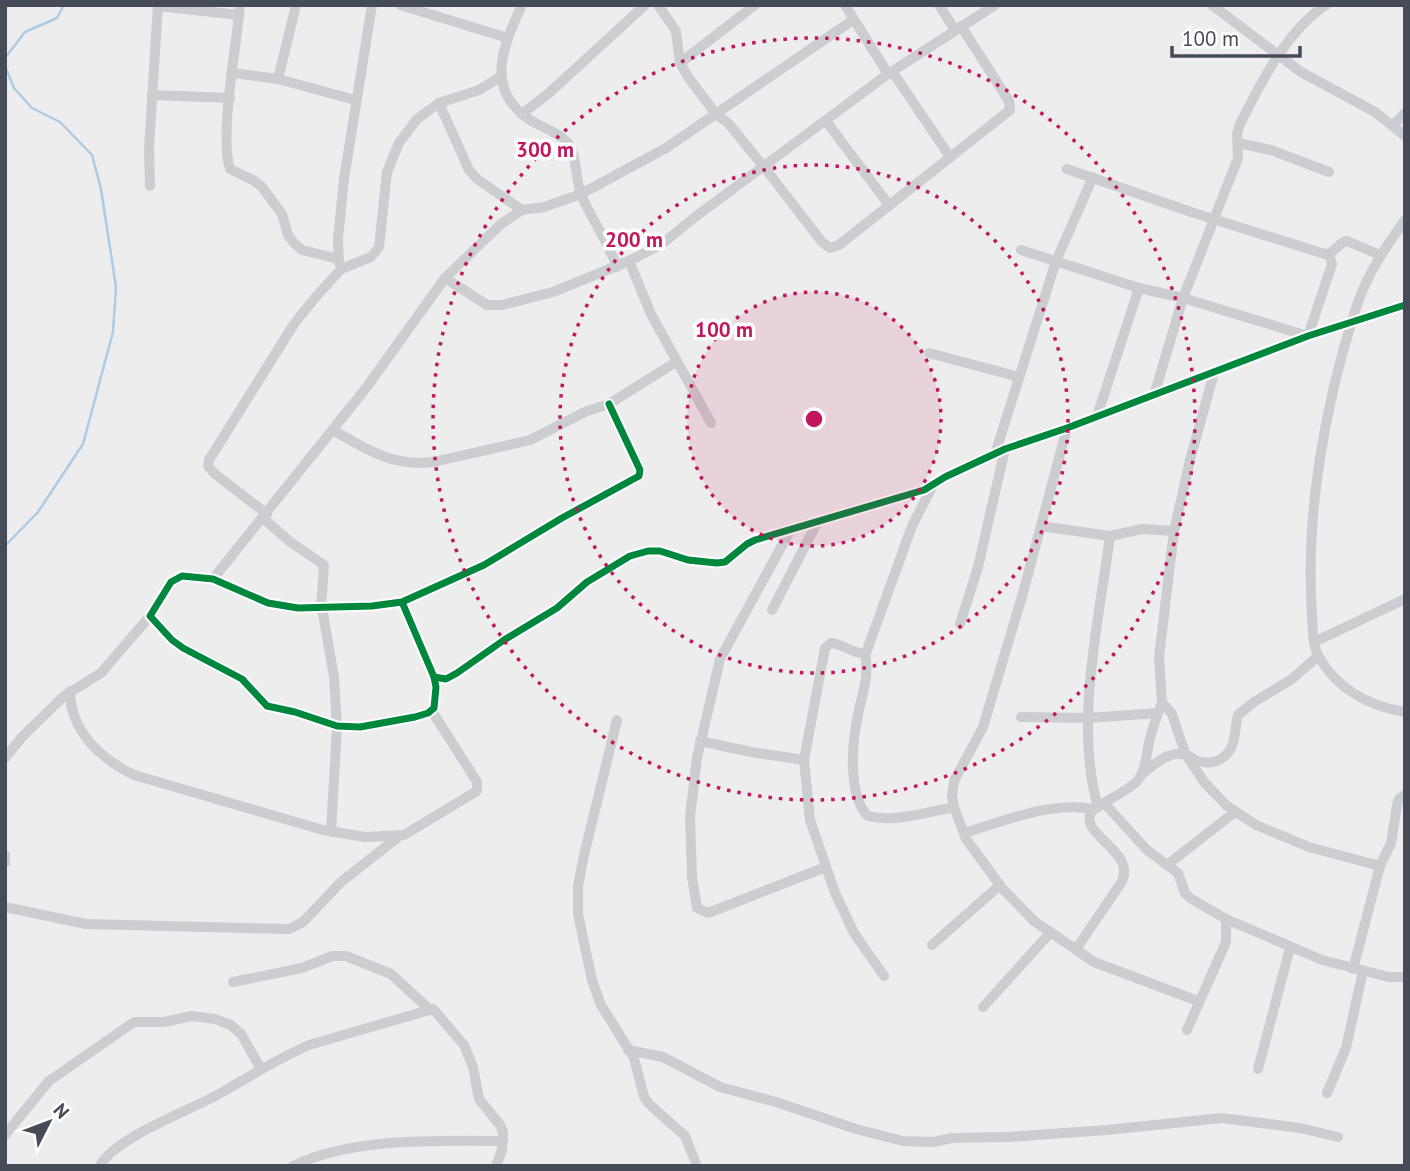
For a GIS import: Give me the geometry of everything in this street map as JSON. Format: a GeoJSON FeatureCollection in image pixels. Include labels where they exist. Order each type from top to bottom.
{"type":"FeatureCollection","features":[{"type":"Feature","properties":{"kind":"street"},"geometry":{"type":"LineString","coordinates":[[278,79],[296,5]]}},
{"type":"Feature","properties":{"kind":"street"},"geometry":{"type":"LineString","coordinates":[[331,832],[337,726],[334,677],[323,625],[324,565],[289,541],[265,516],[215,474],[207,463],[295,324],[340,264],[338,239],[344,179],[372,5]]}},
{"type":"Feature","properties":{"kind":"street"},"geometry":{"type":"LineString","coordinates":[[400,5],[508,38]]}},
{"type":"Feature","properties":{"kind":"street"},"geometry":{"type":"LineString","coordinates":[[522,5],[508,38],[500,76],[504,92],[522,114],[569,144],[581,194],[612,252],[617,267]]}},
{"type":"Feature","properties":{"kind":"street"},"geometry":{"type":"LineString","coordinates":[[522,114],[549,93],[645,5]]}},
{"type":"Feature","properties":{"kind":"street"},"geometry":{"type":"LineString","coordinates":[[658,5],[676,31],[680,62],[716,114],[729,124],[822,242],[830,248],[839,244],[1011,108],[958,28],[939,5]]}},
{"type":"Feature","properties":{"kind":"street"},"geometry":{"type":"LineString","coordinates":[[680,62],[755,5]]}},
{"type":"Feature","properties":{"kind":"street"},"geometry":{"type":"LineString","coordinates":[[845,5],[950,157]]}},
{"type":"Feature","properties":{"kind":"street"},"geometry":{"type":"LineString","coordinates":[[445,278],[487,305],[502,305],[553,292],[617,267],[662,244],[890,72],[995,5]]}},
{"type":"Feature","properties":{"kind":"street"},"geometry":{"type":"LineString","coordinates":[[1212,5],[1301,72],[1342,92],[1393,125],[1405,136]]}},
{"type":"Feature","properties":{"kind":"street"},"geometry":{"type":"LineString","coordinates":[[1154,395],[1183,298],[1238,158],[1237,134],[1240,124],[1278,55],[1326,5]]}},
{"type":"Feature","properties":{"kind":"street"},"geometry":{"type":"LineString","coordinates":[[150,186],[149,148],[158,6],[240,10],[230,98],[227,153],[230,169],[262,187],[282,214],[288,235],[302,250],[340,264],[371,257],[379,247],[387,172],[399,143],[417,119],[439,103],[479,90],[500,76]]}},
{"type":"Feature","properties":{"kind":"street"},"geometry":{"type":"LineString","coordinates":[[214,579],[333,430],[445,278],[501,224],[522,210],[544,207],[581,194],[666,148],[853,20]]}},
{"type":"Feature","properties":{"kind":"street"},"geometry":{"type":"LineString","coordinates":[[233,73],[278,79],[355,100]]}},
{"type":"Feature","properties":{"kind":"street"},"geometry":{"type":"LineString","coordinates":[[152,94],[230,98]]}},
{"type":"Feature","properties":{"kind":"street"},"geometry":{"type":"LineString","coordinates":[[439,103],[469,170],[477,179],[522,210]]}},
{"type":"Feature","properties":{"kind":"street"},"geometry":{"type":"LineString","coordinates":[[1393,125],[1405,113]]}},
{"type":"Feature","properties":{"kind":"street"},"geometry":{"type":"LineString","coordinates":[[826,121],[889,205]]}},
{"type":"Feature","properties":{"kind":"street"},"geometry":{"type":"LineString","coordinates":[[1238,143],[1271,150],[1329,172]]}},
{"type":"Feature","properties":{"kind":"street"},"geometry":{"type":"LineString","coordinates":[[1067,169],[1213,219],[1329,254]]}},
{"type":"Feature","properties":{"kind":"street"},"geometry":{"type":"LineString","coordinates":[[960,624],[978,567],[1000,452],[1019,377],[1056,261],[1093,177]]}},
{"type":"Feature","properties":{"kind":"street"},"geometry":{"type":"LineString","coordinates":[[1405,220],[1370,274],[1353,320],[1323,443],[1309,572],[1314,642],[1318,656],[1342,686],[1356,696],[1378,706],[1405,712]]}},
{"type":"Feature","properties":{"kind":"street"},"geometry":{"type":"LineString","coordinates":[[1329,254],[1347,241],[1380,255]]}},
{"type":"Feature","properties":{"kind":"street"},"geometry":{"type":"LineString","coordinates":[[1021,250],[1139,288],[1183,298],[1308,336]]}},
{"type":"Feature","properties":{"kind":"street"},"geometry":{"type":"LineString","coordinates":[[1308,336],[1332,264],[1329,254]]}},
{"type":"Feature","properties":{"kind":"street"},"geometry":{"type":"LineString","coordinates":[[629,261],[651,314],[711,423]]}},
{"type":"Feature","properties":{"kind":"street"},"geometry":{"type":"LineString","coordinates":[[1097,416],[1139,288]]}},
{"type":"Feature","properties":{"kind":"street"},"geometry":{"type":"LineString","coordinates":[[433,677],[446,679],[457,673],[557,608],[587,582],[630,556],[660,551],[688,559],[725,562],[747,544],[912,495],[1000,452],[1308,336],[1405,304]]}},
{"type":"Feature","properties":{"kind":"street"},"geometry":{"type":"LineString","coordinates":[[929,353],[1019,377]]}},
{"type":"Feature","properties":{"kind":"street"},"geometry":{"type":"LineString","coordinates":[[333,430],[379,456],[425,463],[530,440],[587,411],[609,404],[676,362]]}},
{"type":"Feature","properties":{"kind":"street"},"geometry":{"type":"LineString","coordinates":[[1076,949],[1121,883],[1125,872],[1121,861],[1091,823],[1090,813],[1138,781],[1141,775],[1160,707],[1159,657],[1174,531],[1214,373]]}},
{"type":"Feature","properties":{"kind":"street"},"geometry":{"type":"LineString","coordinates":[[5,758],[22,737],[70,691],[101,673],[149,616],[176,578],[187,575],[214,579],[268,603],[298,608],[372,606],[402,602],[484,565],[639,476],[640,470],[609,404]]}},
{"type":"Feature","properties":{"kind":"street"},"geometry":{"type":"LineString","coordinates":[[1067,428],[983,727],[954,781],[954,807],[964,833],[1000,885],[1034,921],[1094,962],[1198,1001]]}},
{"type":"Feature","properties":{"kind":"street"},"geometry":{"type":"LineString","coordinates":[[933,485],[907,537],[865,654],[868,668],[856,723],[853,762],[860,807],[868,816],[880,818],[954,807]]}},
{"type":"Feature","properties":{"kind":"street"},"geometry":{"type":"LineString","coordinates":[[772,610],[818,521]]}},
{"type":"Feature","properties":{"kind":"street"},"geometry":{"type":"LineString","coordinates":[[1041,526],[1110,536],[1142,529],[1174,531]]}},
{"type":"Feature","properties":{"kind":"street"},"geometry":{"type":"LineString","coordinates":[[792,529],[720,659],[701,741],[690,830],[692,877],[697,908],[708,913],[826,867]]}},
{"type":"Feature","properties":{"kind":"street"},"geometry":{"type":"LineString","coordinates":[[1110,536],[1088,718],[1087,757],[1099,806],[1178,873],[1190,898],[1226,919],[1290,948],[1358,970],[1389,977],[1405,977]]}},
{"type":"Feature","properties":{"kind":"street"},"geometry":{"type":"LineString","coordinates":[[1314,642],[1405,599]]}},
{"type":"Feature","properties":{"kind":"street"},"geometry":{"type":"LineString","coordinates":[[402,602],[433,677],[436,701],[432,711]]}},
{"type":"Feature","properties":{"kind":"street"},"geometry":{"type":"LineString","coordinates":[[149,616],[183,648],[242,679],[267,706],[337,726],[360,727],[432,711]]}},
{"type":"Feature","properties":{"kind":"street"},"geometry":{"type":"LineString","coordinates":[[865,654],[836,643],[825,648],[804,760],[810,820],[826,867],[854,933],[884,976]]}},
{"type":"Feature","properties":{"kind":"street"},"geometry":{"type":"LineString","coordinates":[[1141,775],[1170,755],[1185,753],[1196,761],[1213,762],[1222,759],[1233,744],[1238,715],[1292,679],[1318,656]]}},
{"type":"Feature","properties":{"kind":"street"},"geometry":{"type":"LineString","coordinates":[[70,691],[72,711],[84,734],[98,752],[118,767],[146,780],[217,797],[331,832],[365,837],[398,837]]}},
{"type":"Feature","properties":{"kind":"street"},"geometry":{"type":"LineString","coordinates":[[1021,718],[1088,718],[1160,707],[1172,714],[1185,753],[1203,782],[1235,812],[1256,825],[1309,847],[1380,866]]}},
{"type":"Feature","properties":{"kind":"street"},"geometry":{"type":"LineString","coordinates":[[5,906],[86,924],[289,929],[303,922],[341,882],[398,837],[471,796],[478,789],[477,782],[432,711]]}},
{"type":"Feature","properties":{"kind":"street"},"geometry":{"type":"LineString","coordinates":[[617,720],[584,855],[578,886],[578,914],[592,980],[601,1005],[638,1069],[649,1104],[685,1136],[697,1166]]}},
{"type":"Feature","properties":{"kind":"street"},"geometry":{"type":"LineString","coordinates":[[701,741],[804,760]]}},
{"type":"Feature","properties":{"kind":"street"},"geometry":{"type":"LineString","coordinates":[[1327,1093],[1346,1048],[1358,970],[1380,866],[1391,844],[1399,799],[1405,795]]}},
{"type":"Feature","properties":{"kind":"street"},"geometry":{"type":"LineString","coordinates":[[964,833],[1050,809],[1099,806]]}},
{"type":"Feature","properties":{"kind":"street"},"geometry":{"type":"LineString","coordinates":[[1167,865],[1235,812]]}},
{"type":"Feature","properties":{"kind":"street"},"geometry":{"type":"LineString","coordinates":[[5,855],[5,863]]}},
{"type":"Feature","properties":{"kind":"street"},"geometry":{"type":"LineString","coordinates":[[932,945],[1000,885]]}},
{"type":"Feature","properties":{"kind":"street"},"geometry":{"type":"LineString","coordinates":[[1187,1030],[1226,942],[1226,919]]}},
{"type":"Feature","properties":{"kind":"street"},"geometry":{"type":"LineString","coordinates":[[983,1007],[1050,933]]}},
{"type":"Feature","properties":{"kind":"street"},"geometry":{"type":"LineString","coordinates":[[1258,1069],[1290,948]]}},
{"type":"Feature","properties":{"kind":"street"},"geometry":{"type":"LineString","coordinates":[[233,982],[302,968],[332,956],[346,956],[391,974],[429,1009],[437,1011],[464,1045],[473,1067],[479,1099],[500,1125],[503,1141],[496,1166]]}},
{"type":"Feature","properties":{"kind":"street"},"geometry":{"type":"LineString","coordinates":[[100,1166],[106,1156],[118,1147],[309,1045],[429,1009]]}},
{"type":"Feature","properties":{"kind":"street"},"geometry":{"type":"LineString","coordinates":[[5,1135],[50,1081],[134,1023],[164,1022],[192,1016],[215,1019],[231,1025],[241,1034],[261,1069]]}},
{"type":"Feature","properties":{"kind":"street"},"geometry":{"type":"LineString","coordinates":[[628,1050],[663,1057],[720,1087],[903,1141],[1107,1130],[1222,1118],[1300,1128],[1338,1138]]}},
{"type":"Feature","properties":{"kind":"street"},"geometry":{"type":"LineString","coordinates":[[293,1166],[303,1161],[368,1145],[422,1141],[503,1141]]}},
{"type":"Feature","properties":{"kind":"waterway"},"geometry":{"type":"LineString","coordinates":[[5,58],[25,32],[57,18],[64,5]]}},
{"type":"Feature","properties":{"kind":"waterway"},"geometry":{"type":"LineString","coordinates":[[5,66],[14,88],[32,108],[60,122],[92,155],[101,189],[116,287],[113,332],[83,444],[38,512],[5,546]]}},
{"type":"Feature","properties":{"kind":"cycle path"},"geometry":{"type":"LineString","coordinates":[[434,677],[446,679],[457,673],[557,608],[587,582],[630,556],[660,551],[688,560],[725,562],[755,540],[924,490],[945,477],[1005,449],[1308,336],[1405,305]]}},
{"type":"Feature","properties":{"kind":"cycle path"},"geometry":{"type":"LineString","coordinates":[[402,602],[434,677],[434,708],[415,717],[360,727],[337,726],[267,706],[242,679],[183,648],[150,616],[171,582],[182,576],[213,579],[268,603],[298,608],[372,606],[402,602],[484,565],[639,476],[640,470],[609,404]]}}]}
